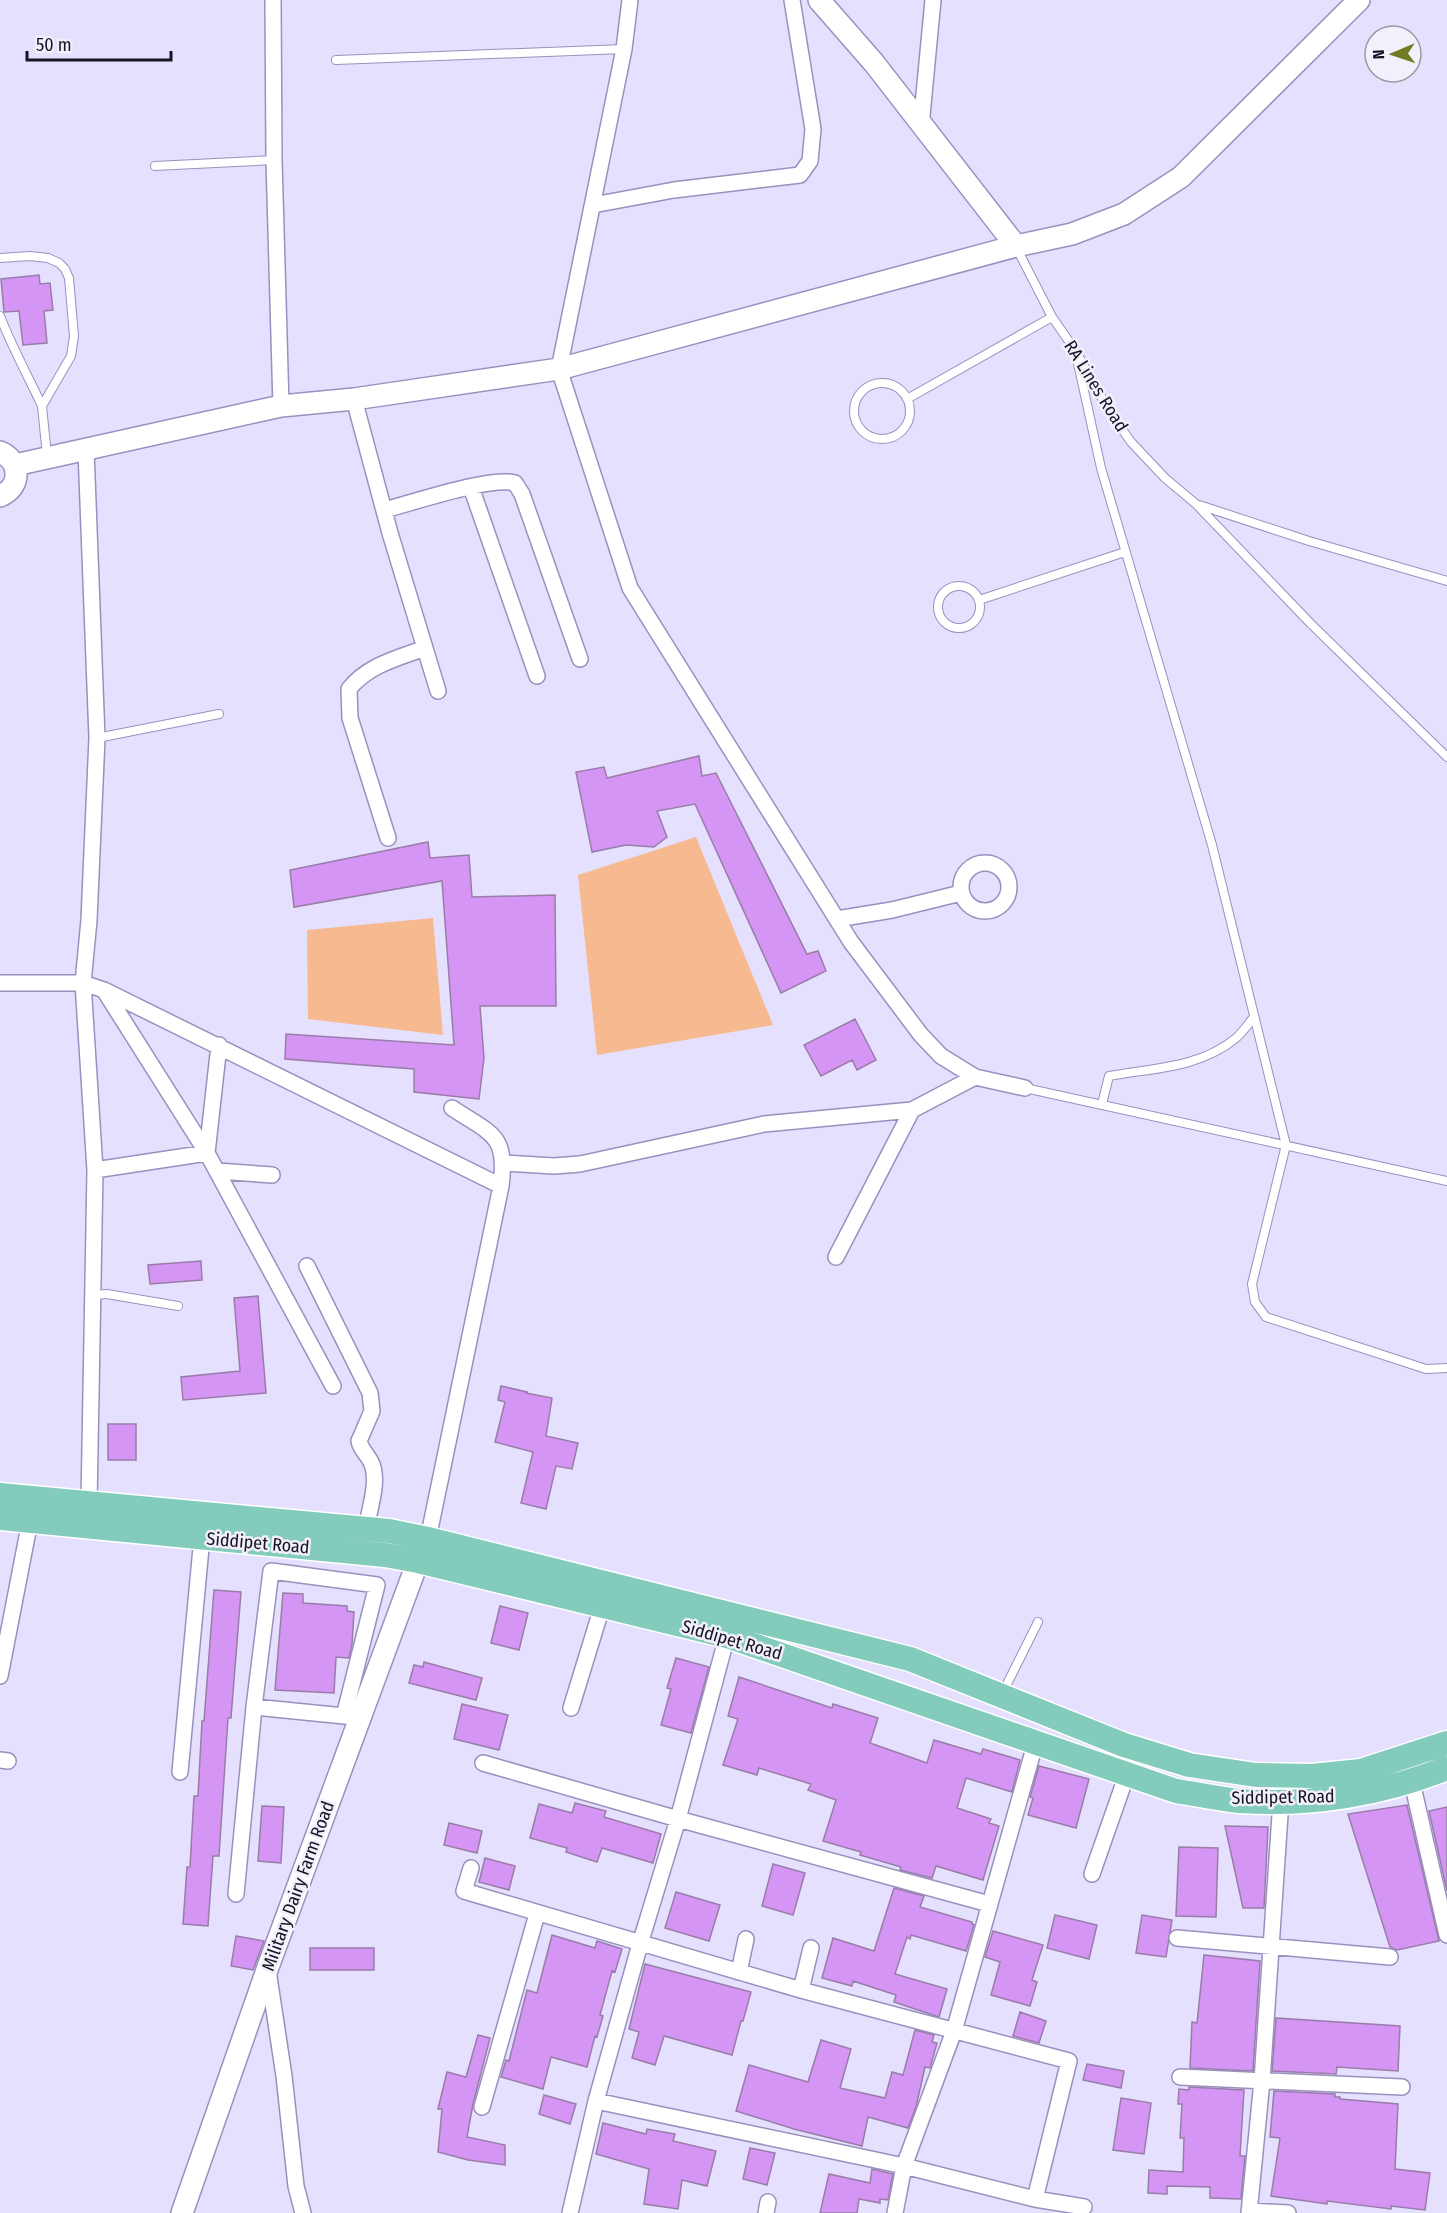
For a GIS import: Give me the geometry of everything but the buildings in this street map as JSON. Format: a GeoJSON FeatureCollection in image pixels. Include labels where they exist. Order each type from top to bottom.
{"type":"FeatureCollection","features":[{"type":"Feature","properties":{"kind":"main road","name":"RA Lines Road"},"geometry":{"type":"LineString","coordinates":[[819,0],[874,63],[1016,246]]}},
{"type":"Feature","properties":{"kind":"main road"},"geometry":{"type":"LineString","coordinates":[[7,458],[47,457],[87,450],[281,406],[354,399],[559,369],[1016,246],[1072,234],[1124,214],[1181,177],[1359,0]]}},
{"type":"Feature","properties":{"kind":"main road"},"geometry":{"type":"LineString","coordinates":[[0,496],[10,490],[14,484],[16,471],[7,458]]}},
{"type":"Feature","properties":{"kind":"main road","name":"Siddipet Road"},"geometry":{"type":"LineString","coordinates":[[0,1495],[389,1531],[428,1539],[910,1659],[1124,1745],[1189,1765],[1256,1775],[1312,1776],[1361,1771],[1447,1743]]}},
{"type":"Feature","properties":{"kind":"main road","name":"Siddipet Road"},"geometry":{"type":"LineString","coordinates":[[0,1518],[385,1555],[418,1561],[727,1636],[1176,1791],[1240,1801],[1332,1799],[1412,1782],[1447,1768]]}},
{"type":"Feature","properties":{"kind":"main road"},"geometry":{"type":"LineString","coordinates":[[418,1561],[428,1539]]}},
{"type":"Feature","properties":{"kind":"main road","name":"Military Dairy Farm Road"},"geometry":{"type":"LineString","coordinates":[[182,2213],[352,1717],[418,1561]]}},
{"type":"Feature","properties":{"kind":"street"},"geometry":{"type":"LineString","coordinates":[[273,0],[274,160],[281,406]]}},
{"type":"Feature","properties":{"kind":"street"},"geometry":{"type":"LineString","coordinates":[[630,0],[624,49],[559,369],[630,588],[851,942],[921,1035],[941,1056],[975,1077],[1025,1088]]}},
{"type":"Feature","properties":{"kind":"street"},"geometry":{"type":"LineString","coordinates":[[593,205],[674,190],[800,175],[810,161],[813,129],[792,0]]}},
{"type":"Feature","properties":{"kind":"street"},"geometry":{"type":"LineString","coordinates":[[921,126],[933,0]]}},
{"type":"Feature","properties":{"kind":"street"},"geometry":{"type":"LineString","coordinates":[[354,399],[384,510],[438,691]]}},
{"type":"Feature","properties":{"kind":"street"},"geometry":{"type":"LineString","coordinates":[[87,450],[97,738],[90,920],[83,983],[95,1170],[89,1503]]}},
{"type":"Feature","properties":{"kind":"street"},"geometry":{"type":"LineString","coordinates":[[384,510],[471,487],[505,480],[515,483],[522,494],[580,659]]}},
{"type":"Feature","properties":{"kind":"street"},"geometry":{"type":"LineString","coordinates":[[471,487],[537,676]]}},
{"type":"Feature","properties":{"kind":"street"},"geometry":{"type":"LineString","coordinates":[[388,838],[350,717],[349,688],[357,678],[373,668],[425,648]]}},
{"type":"Feature","properties":{"kind":"street"},"geometry":{"type":"LineString","coordinates":[[837,919],[892,910],[961,893]]}},
{"type":"Feature","properties":{"kind":"street"},"geometry":{"type":"LineString","coordinates":[[0,983],[83,983],[104,990],[501,1186]]}},
{"type":"Feature","properties":{"kind":"street"},"geometry":{"type":"LineString","coordinates":[[104,990],[207,1153],[333,1386]]}},
{"type":"Feature","properties":{"kind":"street"},"geometry":{"type":"LineString","coordinates":[[207,1153],[219,1046]]}},
{"type":"Feature","properties":{"kind":"street"},"geometry":{"type":"LineString","coordinates":[[504,1163],[554,1166],[580,1164],[764,1124],[912,1110],[975,1077]]}},
{"type":"Feature","properties":{"kind":"street"},"geometry":{"type":"LineString","coordinates":[[428,1539],[504,1163],[501,1147],[494,1135],[452,1108]]}},
{"type":"Feature","properties":{"kind":"street"},"geometry":{"type":"LineString","coordinates":[[836,1257],[912,1110]]}},
{"type":"Feature","properties":{"kind":"street"},"geometry":{"type":"LineString","coordinates":[[95,1170],[207,1153]]}},
{"type":"Feature","properties":{"kind":"street"},"geometry":{"type":"LineString","coordinates":[[217,1171],[272,1175]]}},
{"type":"Feature","properties":{"kind":"street"},"geometry":{"type":"LineString","coordinates":[[307,1266],[370,1393],[372,1411],[359,1441],[362,1450],[371,1462],[375,1478],[366,1529]]}},
{"type":"Feature","properties":{"kind":"street"},"geometry":{"type":"LineString","coordinates":[[0,1676],[30,1521]]}},
{"type":"Feature","properties":{"kind":"street"},"geometry":{"type":"LineString","coordinates":[[180,1772],[202,1537]]}},
{"type":"Feature","properties":{"kind":"street"},"geometry":{"type":"LineString","coordinates":[[236,1894],[254,1707],[271,1571],[377,1585],[352,1717],[254,1707]]}},
{"type":"Feature","properties":{"kind":"street"},"geometry":{"type":"LineString","coordinates":[[571,1708],[602,1607]]}},
{"type":"Feature","properties":{"kind":"street"},"geometry":{"type":"LineString","coordinates":[[570,2213],[597,2101],[640,1944],[678,1819],[727,1636]]}},
{"type":"Feature","properties":{"kind":"street"},"geometry":{"type":"LineString","coordinates":[[895,2213],[904,2166],[954,2031],[1036,1741]]}},
{"type":"Feature","properties":{"kind":"street"},"geometry":{"type":"LineString","coordinates":[[483,1763],[989,1904]]}},
{"type":"Feature","properties":{"kind":"street"},"geometry":{"type":"LineString","coordinates":[[1092,1874],[1127,1774]]}},
{"type":"Feature","properties":{"kind":"street"},"geometry":{"type":"LineString","coordinates":[[1412,1782],[1447,1935]]}},
{"type":"Feature","properties":{"kind":"street"},"geometry":{"type":"LineString","coordinates":[[1281,1800],[1262,2081],[1249,2212],[1288,2213]]}},
{"type":"Feature","properties":{"kind":"street"},"geometry":{"type":"LineString","coordinates":[[471,1868],[464,1891],[801,1990],[1069,2061],[1035,2199]]}},
{"type":"Feature","properties":{"kind":"street"},"geometry":{"type":"LineString","coordinates":[[482,2107],[537,1914]]}},
{"type":"Feature","properties":{"kind":"street"},"geometry":{"type":"LineString","coordinates":[[1177,1938],[1390,1957]]}},
{"type":"Feature","properties":{"kind":"street"},"geometry":{"type":"LineString","coordinates":[[739,1972],[746,1939]]}},
{"type":"Feature","properties":{"kind":"street"},"geometry":{"type":"LineString","coordinates":[[801,1990],[812,1948]]}},
{"type":"Feature","properties":{"kind":"street"},"geometry":{"type":"LineString","coordinates":[[268,1967],[285,2076],[296,2186],[303,2213]]}},
{"type":"Feature","properties":{"kind":"street"},"geometry":{"type":"LineString","coordinates":[[1180,2077],[1402,2087]]}},
{"type":"Feature","properties":{"kind":"street"},"geometry":{"type":"LineString","coordinates":[[597,2101],[904,2166],[1035,2199],[1084,2207]]}},
{"type":"Feature","properties":{"kind":"lane"},"geometry":{"type":"LineString","coordinates":[[336,60],[624,49]]}},
{"type":"Feature","properties":{"kind":"lane"},"geometry":{"type":"LineString","coordinates":[[155,166],[274,160]]}},
{"type":"Feature","properties":{"kind":"lane","name":"RA Lines Road"},"geometry":{"type":"LineString","coordinates":[[1016,246],[1052,317],[1075,350],[1108,409],[1131,442],[1165,478],[1196,504],[1311,624],[1447,757]]}},
{"type":"Feature","properties":{"kind":"lane"},"geometry":{"type":"LineString","coordinates":[[0,258],[30,256],[48,258],[59,263],[69,278],[74,336],[71,357],[42,406]]}},
{"type":"Feature","properties":{"kind":"lane"},"geometry":{"type":"LineString","coordinates":[[0,316],[42,406],[47,457]]}},
{"type":"Feature","properties":{"kind":"lane"},"geometry":{"type":"LineString","coordinates":[[907,399],[1052,317]]}},
{"type":"Feature","properties":{"kind":"lane"},"geometry":{"type":"LineString","coordinates":[[1075,350],[1101,468],[1212,845],[1286,1145],[1252,1284],[1255,1302],[1266,1317],[1426,1369],[1447,1368]]}},
{"type":"Feature","properties":{"kind":"lane"},"geometry":{"type":"LineString","coordinates":[[886,383],[902,391],[907,399],[910,408],[909,417],[905,426],[890,438],[872,437],[857,425],[854,407],[862,391],[869,386],[886,383]]}},
{"type":"Feature","properties":{"kind":"lane"},"geometry":{"type":"LineString","coordinates":[[1196,504],[1309,541],[1447,581]]}},
{"type":"Feature","properties":{"kind":"lane"},"geometry":{"type":"LineString","coordinates":[[979,600],[1125,552]]}},
{"type":"Feature","properties":{"kind":"lane"},"geometry":{"type":"LineString","coordinates":[[952,587],[971,589],[979,600],[979,614],[975,620],[963,627],[949,625],[940,614],[942,595],[952,587]]}},
{"type":"Feature","properties":{"kind":"lane"},"geometry":{"type":"LineString","coordinates":[[97,738],[219,714]]}},
{"type":"Feature","properties":{"kind":"lane"},"geometry":{"type":"LineString","coordinates":[[1102,1104],[1109,1076],[1172,1066],[1208,1057],[1237,1037],[1254,1017]]}},
{"type":"Feature","properties":{"kind":"lane"},"geometry":{"type":"LineString","coordinates":[[1025,1088],[1447,1181]]}},
{"type":"Feature","properties":{"kind":"lane"},"geometry":{"type":"LineString","coordinates":[[93,1295],[107,1294],[178,1306]]}},
{"type":"Feature","properties":{"kind":"lane"},"geometry":{"type":"LineString","coordinates":[[1001,1695],[1038,1622]]}},
{"type":"Feature","properties":{"kind":"shaded area"},"geometry":{"type":"Polygon","coordinates":[[[696,837],[773,1025],[597,1055],[578,875],[696,837]]]}},
{"type":"Feature","properties":{"kind":"shaded area"},"geometry":{"type":"Polygon","coordinates":[[[433,918],[443,1035],[308,1019],[307,930],[433,918]]]}}]}
